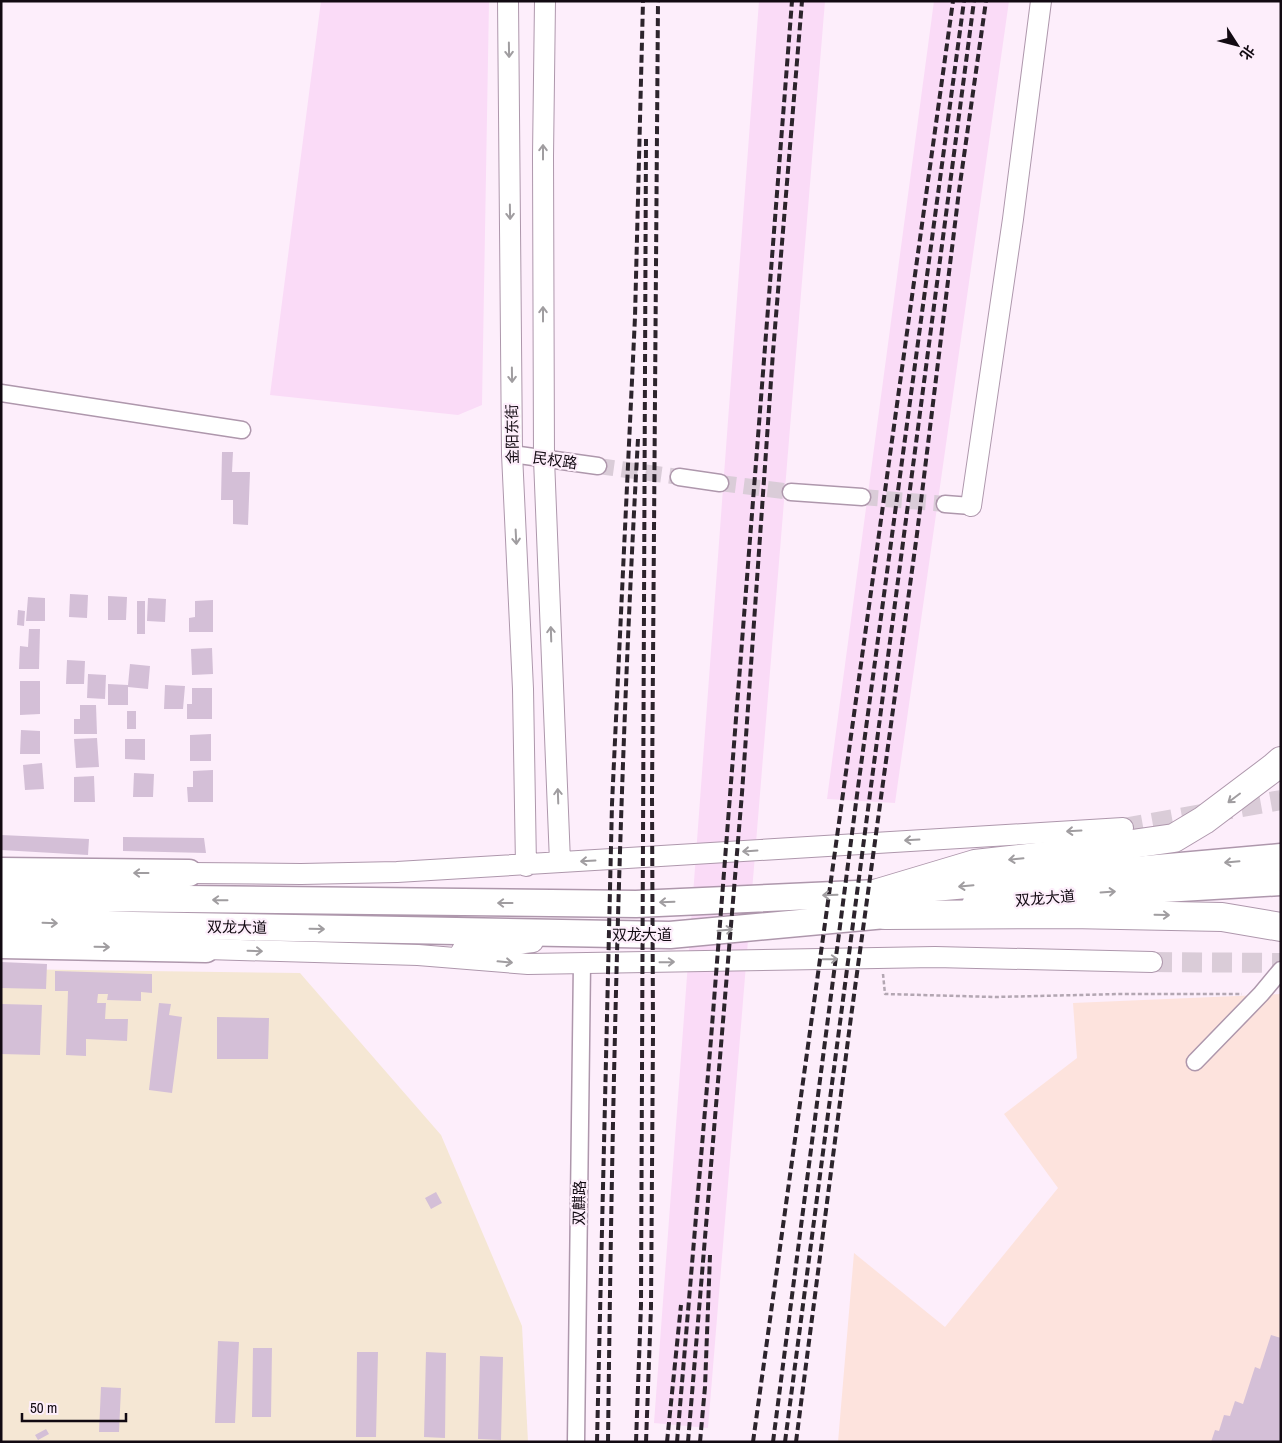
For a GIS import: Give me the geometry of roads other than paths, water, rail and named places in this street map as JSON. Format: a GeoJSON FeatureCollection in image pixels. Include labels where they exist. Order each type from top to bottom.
{"type":"FeatureCollection","features":[{"type":"Feature","properties":{"kind":"highway"},"geometry":{"type":"LineString","coordinates":[[882,904],[975,864],[1174,838],[1204,820],[1277,765]]}},
{"type":"Feature","properties":{"kind":"highway","name":"双龙大道"},"geometry":{"type":"LineString","coordinates":[[1,921],[670,935],[882,904],[1281,857]]}},
{"type":"Feature","properties":{"kind":"highway"},"geometry":{"type":"LineString","coordinates":[[1,872],[189,873]]}},
{"type":"Feature","properties":{"kind":"highway","name":"双龙大道"},"geometry":{"type":"LineString","coordinates":[[1,897],[636,904],[882,904],[1281,882]]}},
{"type":"Feature","properties":{"kind":"highway"},"geometry":{"type":"LineString","coordinates":[[882,904],[1070,914],[1222,916],[1281,927]]}},
{"type":"Feature","properties":{"kind":"highway","name":"双龙大道"},"geometry":{"type":"LineString","coordinates":[[1,945],[206,949]]}},
{"type":"Feature","properties":{"kind":"street","name":"金阳东街"},"geometry":{"type":"LineString","coordinates":[[508,1],[512,454],[523,689],[526,866]]}},
{"type":"Feature","properties":{"kind":"street","name":"金阳东街"},"geometry":{"type":"LineString","coordinates":[[545,1],[543,156],[544,459],[560,862]]}},
{"type":"Feature","properties":{"kind":"street"},"geometry":{"type":"LineString","coordinates":[[945,504],[971,506],[1013,219],[1041,1]]}},
{"type":"Feature","properties":{"kind":"street"},"geometry":{"type":"LineString","coordinates":[[1,393],[242,430]]}},
{"type":"Feature","properties":{"kind":"street","name":"民权路"},"geometry":{"type":"LineString","coordinates":[[512,454],[598,466]]}},
{"type":"Feature","properties":{"kind":"street"},"geometry":{"type":"LineString","coordinates":[[679,477],[720,482]]}},
{"type":"Feature","properties":{"kind":"street"},"geometry":{"type":"LineString","coordinates":[[791,492],[862,497]]}},
{"type":"Feature","properties":{"kind":"street"},"geometry":{"type":"LineString","coordinates":[[189,873],[302,874],[526,866],[560,862],[1123,828]]}},
{"type":"Feature","properties":{"kind":"street"},"geometry":{"type":"LineString","coordinates":[[418,955],[608,934]]}},
{"type":"Feature","properties":{"kind":"street"},"geometry":{"type":"LineString","coordinates":[[206,949],[418,955],[528,964],[935,957],[1152,962]]}},
{"type":"Feature","properties":{"kind":"street","name":"双麒路"},"geometry":{"type":"LineString","coordinates":[[576,1442],[582,963]]}},
{"type":"Feature","properties":{"kind":"street"},"geometry":{"type":"LineString","coordinates":[[1195,1062],[1261,994],[1281,970]]}},
{"type":"Feature","properties":{"kind":"tunnel"},"geometry":{"type":"LineString","coordinates":[[598,466],[679,477]]}},
{"type":"Feature","properties":{"kind":"tunnel"},"geometry":{"type":"LineString","coordinates":[[720,483],[791,492]]}},
{"type":"Feature","properties":{"kind":"tunnel"},"geometry":{"type":"LineString","coordinates":[[862,497],[945,504]]}},
{"type":"Feature","properties":{"kind":"tunnel"},"geometry":{"type":"LineString","coordinates":[[1123,828],[1281,800]]}},
{"type":"Feature","properties":{"kind":"tunnel"},"geometry":{"type":"LineString","coordinates":[[1152,962],[1281,963]]}},
{"type":"Feature","properties":{"kind":"railway"},"geometry":{"type":"LineString","coordinates":[[597,1442],[612,804],[635,317],[643,1]]}},
{"type":"Feature","properties":{"kind":"railway"},"geometry":{"type":"LineString","coordinates":[[646,1442],[651,1307],[652,794],[658,1]]}},
{"type":"Feature","properties":{"kind":"railway"},"geometry":{"type":"LineString","coordinates":[[677,1442],[711,1039],[792,1]]}},
{"type":"Feature","properties":{"kind":"railway"},"geometry":{"type":"LineString","coordinates":[[688,1442],[742,793],[773,352],[802,1]]}},
{"type":"Feature","properties":{"kind":"railway"},"geometry":{"type":"LineString","coordinates":[[753,1442],[953,1]]}},
{"type":"Feature","properties":{"kind":"railway"},"geometry":{"type":"LineString","coordinates":[[773,1442],[857,795],[964,1]]}},
{"type":"Feature","properties":{"kind":"railway"},"geometry":{"type":"LineString","coordinates":[[785,1442],[974,1]]}},
{"type":"Feature","properties":{"kind":"railway"},"geometry":{"type":"LineString","coordinates":[[796,1442],[851,1017],[917,534],[959,191],[986,1]]}},
{"type":"Feature","properties":{"kind":"railway"},"geometry":{"type":"LineString","coordinates":[[636,1442],[641,1305],[646,139]]}},
{"type":"Feature","properties":{"kind":"railway"},"geometry":{"type":"LineString","coordinates":[[608,1442],[617,940],[631,564],[638,439]]}},
{"type":"Feature","properties":{"kind":"railway"},"geometry":{"type":"LineString","coordinates":[[700,1442],[705,1387],[710,1255]]}},
{"type":"Feature","properties":{"kind":"railway"},"geometry":{"type":"LineString","coordinates":[[667,1442],[681,1305]]}}]}
